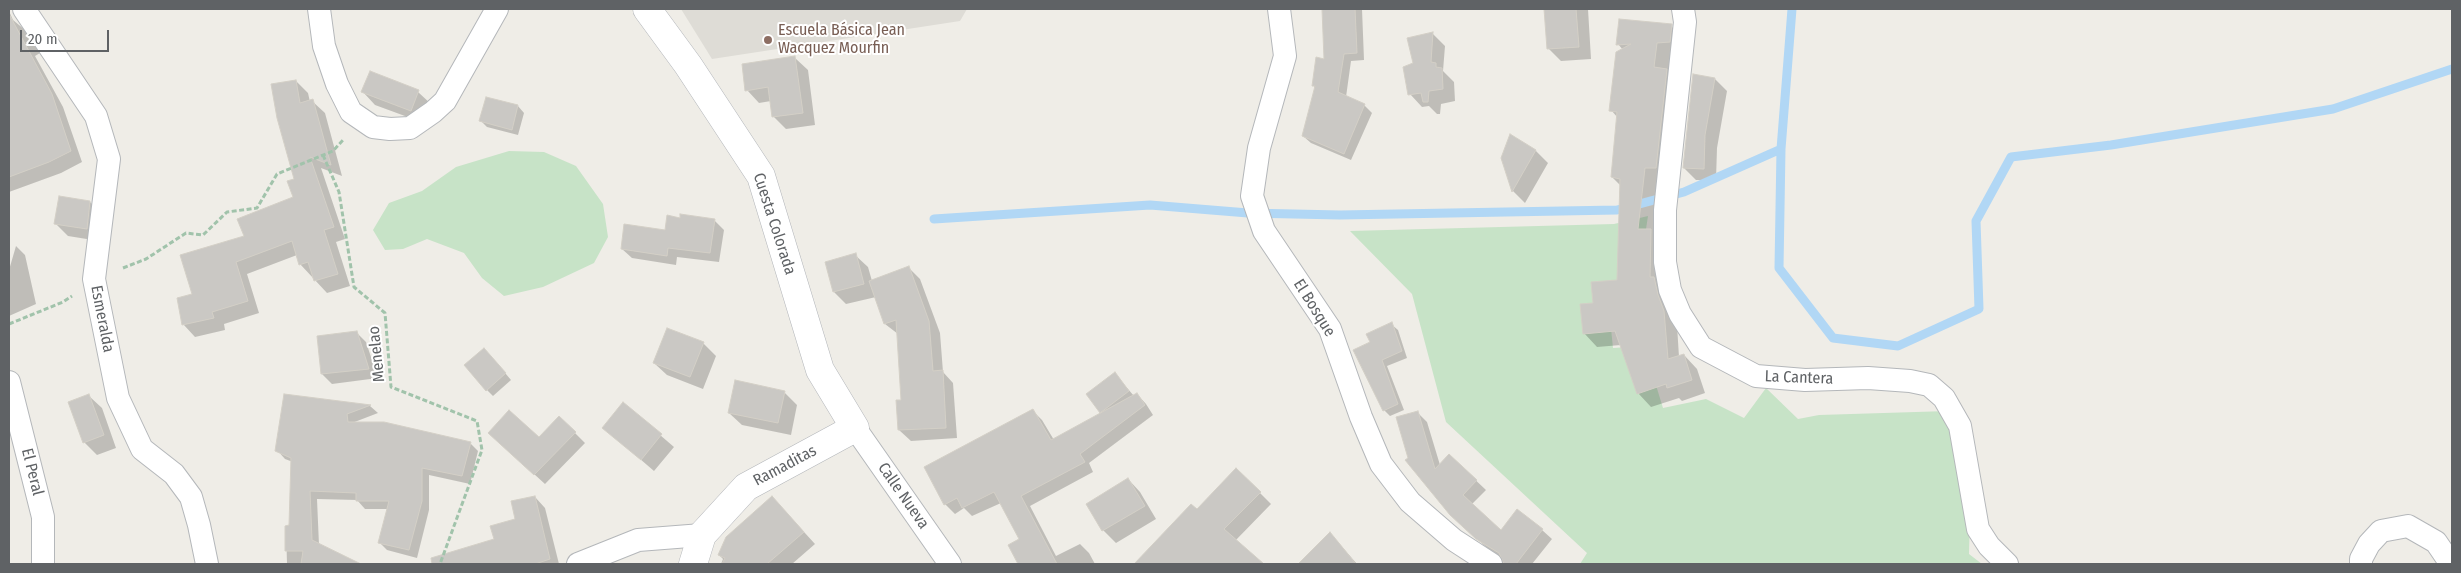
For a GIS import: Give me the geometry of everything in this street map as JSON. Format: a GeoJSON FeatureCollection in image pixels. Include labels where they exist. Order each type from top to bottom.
{"type":"FeatureCollection","features":[{"type":"Feature","properties":{"kind":"street","name":"Esmeralda"},"geometry":{"type":"LineString","coordinates":[[24,9],[96,116],[108,159],[94,279],[118,398],[142,449],[174,474],[191,497],[207,564]]}},
{"type":"Feature","properties":{"kind":"street"},"geometry":{"type":"LineString","coordinates":[[319,9],[324,46],[337,84],[351,112],[373,127],[390,129],[410,128],[433,112],[444,101],[497,9]]}},
{"type":"Feature","properties":{"kind":"street","name":"Cuesta Colorada"},"geometry":{"type":"LineString","coordinates":[[647,9],[688,65],[761,176],[820,370],[855,428]]}},
{"type":"Feature","properties":{"kind":"street","name":"El Bosque"},"geometry":{"type":"LineString","coordinates":[[1279,9],[1285,56],[1259,148],[1252,196],[1264,231],[1330,329],[1361,417],[1381,464],[1410,502],[1454,540],[1491,564]]}},
{"type":"Feature","properties":{"kind":"street","name":"La Cantera"},"geometry":{"type":"LineString","coordinates":[[1683,9],[1684,22],[1665,210],[1665,262],[1670,290],[1680,314],[1701,347],[1756,376],[1805,380],[1868,378],[1910,380],[1929,384],[1944,398],[1960,426],[1978,530],[1989,546],[2007,564]]}},
{"type":"Feature","properties":{"kind":"street","name":"El Peral"},"geometry":{"type":"LineString","coordinates":[[9,382],[44,517],[42,564]]}},
{"type":"Feature","properties":{"kind":"street","name":"Ramaditas"},"geometry":{"type":"LineString","coordinates":[[692,564],[702,535],[746,487],[855,428]]}},
{"type":"Feature","properties":{"kind":"street","name":"Calle Nueva"},"geometry":{"type":"LineString","coordinates":[[855,428],[950,564]]}},
{"type":"Feature","properties":{"kind":"street"},"geometry":{"type":"LineString","coordinates":[[2361,564],[2361,559],[2369,544],[2382,531],[2408,526],[2436,542],[2451,564]]}},
{"type":"Feature","properties":{"kind":"street"},"geometry":{"type":"LineString","coordinates":[[578,564],[638,540],[702,535]]}},
{"type":"Feature","properties":{"kind":"path"},"geometry":{"type":"LineString","coordinates":[[9,324],[63,302],[94,279],[146,259],[186,233],[203,235],[227,212],[257,208],[277,174],[333,151],[362,119]]}},
{"type":"Feature","properties":{"kind":"path","name":"Menelao"},"geometry":{"type":"LineString","coordinates":[[323,155],[339,192],[354,288],[385,313],[391,387],[476,421],[482,450],[440,564]]}},
{"type":"Feature","properties":{"kind":"shaded area","name":"Escuela Básica Jean Wacquez Mourfin"},"geometry":{"type":"Polygon","coordinates":[[[681,9],[967,9],[960,21],[712,59],[681,9]]]}},
{"type":"Feature","properties":{"kind":"green space"},"geometry":{"type":"Polygon","coordinates":[[[509,151],[544,152],[576,166],[603,204],[608,237],[594,263],[543,287],[504,296],[482,278],[464,253],[427,239],[403,249],[385,250],[373,230],[389,203],[422,191],[456,167],[509,151]]]}},
{"type":"Feature","properties":{"kind":"green space"},"geometry":{"type":"Polygon","coordinates":[[[1648,216],[1645,236],[1608,298],[1613,348],[1644,346],[1663,408],[1706,399],[1744,418],[1766,388],[1798,419],[1819,415],[1948,411],[1971,474],[1969,554],[1982,564],[1580,564],[1587,553],[1446,422],[1412,294],[1350,231],[1614,224],[1648,216]]]}},
{"type":"Feature","properties":{"kind":"building"},"geometry":{"type":"Polygon","coordinates":[[[1322,9],[1355,9],[1357,53],[1344,54],[1338,92],[1365,104],[1344,154],[1302,136],[1315,86],[1312,86],[1316,57],[1324,59],[1322,9]]]}},
{"type":"Feature","properties":{"kind":"building"},"geometry":{"type":"Polygon","coordinates":[[[1544,9],[1576,9],[1579,47],[1547,49],[1544,9]]]}},
{"type":"Feature","properties":{"kind":"building"},"geometry":{"type":"Polygon","coordinates":[[[9,14],[52,94],[71,151],[49,162],[9,177],[9,14]]]}},
{"type":"Feature","properties":{"kind":"building"},"geometry":{"type":"Polygon","coordinates":[[[1619,19],[1672,24],[1670,42],[1657,43],[1654,67],[1667,69],[1656,168],[1645,168],[1638,229],[1651,229],[1650,277],[1654,277],[1664,311],[1668,359],[1684,354],[1692,380],[1667,388],[1666,384],[1637,394],[1615,331],[1583,334],[1580,304],[1593,303],[1591,282],[1617,280],[1620,179],[1611,177],[1617,112],[1609,111],[1616,52],[1631,44],[1616,45],[1619,19]]]}},
{"type":"Feature","properties":{"kind":"building"},"geometry":{"type":"Polygon","coordinates":[[[1433,32],[1431,62],[1436,63],[1436,67],[1442,68],[1443,89],[1429,91],[1428,102],[1423,102],[1421,93],[1408,95],[1403,67],[1413,63],[1407,38],[1433,32]]]}},
{"type":"Feature","properties":{"kind":"building"},"geometry":{"type":"Polygon","coordinates":[[[795,56],[803,113],[772,117],[768,87],[745,91],[742,64],[795,56]]]}},
{"type":"Feature","properties":{"kind":"building"},"geometry":{"type":"Polygon","coordinates":[[[370,71],[419,90],[411,111],[361,92],[370,71]]]}},
{"type":"Feature","properties":{"kind":"building"},"geometry":{"type":"Polygon","coordinates":[[[1693,74],[1715,78],[1705,135],[1704,169],[1683,168],[1693,74]]]}},
{"type":"Feature","properties":{"kind":"building"},"geometry":{"type":"Polygon","coordinates":[[[296,80],[300,103],[313,99],[331,165],[310,157],[334,227],[324,230],[338,274],[314,281],[308,262],[299,265],[292,241],[236,262],[248,301],[212,312],[214,318],[182,325],[177,298],[192,294],[180,255],[244,236],[237,219],[293,197],[287,181],[294,179],[277,118],[271,84],[296,80]]]}},
{"type":"Feature","properties":{"kind":"building"},"geometry":{"type":"Polygon","coordinates":[[[486,97],[518,105],[512,130],[479,121],[486,97]]]}},
{"type":"Feature","properties":{"kind":"building"},"geometry":{"type":"Polygon","coordinates":[[[1510,134],[1536,150],[1512,192],[1501,158],[1510,134]]]}},
{"type":"Feature","properties":{"kind":"building"},"geometry":{"type":"Polygon","coordinates":[[[59,196],[90,201],[87,229],[54,224],[59,196]]]}},
{"type":"Feature","properties":{"kind":"building"},"geometry":{"type":"Polygon","coordinates":[[[680,214],[715,219],[710,253],[668,248],[667,256],[621,249],[624,224],[665,230],[667,215],[680,218],[680,214]]]}},
{"type":"Feature","properties":{"kind":"building"},"geometry":{"type":"Polygon","coordinates":[[[856,253],[864,284],[833,292],[825,262],[856,253]]]}},
{"type":"Feature","properties":{"kind":"building"},"geometry":{"type":"Polygon","coordinates":[[[909,266],[929,321],[933,371],[943,370],[946,428],[898,430],[896,400],[901,400],[896,320],[884,324],[869,281],[909,266]]]}},
{"type":"Feature","properties":{"kind":"building"},"geometry":{"type":"Polygon","coordinates":[[[1392,322],[1402,351],[1382,360],[1398,404],[1383,411],[1353,350],[1370,342],[1366,334],[1392,322]]]}},
{"type":"Feature","properties":{"kind":"building"},"geometry":{"type":"Polygon","coordinates":[[[667,328],[704,342],[690,377],[653,363],[667,328]]]}},
{"type":"Feature","properties":{"kind":"building"},"geometry":{"type":"Polygon","coordinates":[[[357,331],[369,369],[321,374],[317,336],[357,331]]]}},
{"type":"Feature","properties":{"kind":"building"},"geometry":{"type":"Polygon","coordinates":[[[484,348],[506,373],[486,391],[464,365],[484,348]]]}},
{"type":"Feature","properties":{"kind":"building"},"geometry":{"type":"Polygon","coordinates":[[[1115,372],[1129,391],[1100,413],[1086,394],[1115,372]]]}},
{"type":"Feature","properties":{"kind":"building"},"geometry":{"type":"Polygon","coordinates":[[[735,380],[785,391],[778,423],[728,413],[735,380]]]}},
{"type":"Feature","properties":{"kind":"building"},"geometry":{"type":"Polygon","coordinates":[[[1137,393],[1145,405],[1080,454],[1085,462],[1021,496],[1057,564],[1018,564],[1008,545],[1019,539],[994,492],[962,508],[957,498],[944,505],[924,467],[1033,409],[1051,440],[1137,393]]]}},
{"type":"Feature","properties":{"kind":"building"},"geometry":{"type":"Polygon","coordinates":[[[89,394],[104,435],[83,443],[68,402],[89,394]]]}},
{"type":"Feature","properties":{"kind":"building"},"geometry":{"type":"Polygon","coordinates":[[[284,394],[371,405],[347,414],[348,422],[384,422],[471,442],[462,476],[422,468],[422,501],[409,550],[378,543],[389,501],[356,501],[356,493],[310,491],[312,540],[361,564],[301,564],[303,551],[285,551],[285,526],[289,525],[291,458],[275,451],[284,394]]]}},
{"type":"Feature","properties":{"kind":"building"},"geometry":{"type":"Polygon","coordinates":[[[623,402],[662,434],[641,460],[602,428],[623,402]]]}},
{"type":"Feature","properties":{"kind":"building"},"geometry":{"type":"Polygon","coordinates":[[[509,410],[539,437],[559,416],[576,432],[534,475],[488,433],[509,410]]]}},
{"type":"Feature","properties":{"kind":"building"},"geometry":{"type":"Polygon","coordinates":[[[1418,411],[1435,469],[1449,454],[1477,480],[1463,495],[1501,530],[1517,509],[1543,529],[1516,564],[1504,564],[1499,553],[1476,539],[1450,515],[1405,460],[1408,458],[1396,417],[1418,411]]]}},
{"type":"Feature","properties":{"kind":"building"},"geometry":{"type":"Polygon","coordinates":[[[1236,468],[1261,492],[1224,529],[1264,564],[1134,564],[1191,504],[1197,509],[1236,468]]]}},
{"type":"Feature","properties":{"kind":"building"},"geometry":{"type":"Polygon","coordinates":[[[1128,478],[1145,506],[1102,531],[1086,504],[1128,478]]]}},
{"type":"Feature","properties":{"kind":"building"},"geometry":{"type":"Polygon","coordinates":[[[535,496],[550,559],[535,564],[432,564],[431,558],[494,539],[490,526],[515,519],[511,501],[535,496]]]}},
{"type":"Feature","properties":{"kind":"building"},"geometry":{"type":"Polygon","coordinates":[[[772,496],[804,532],[767,564],[722,564],[725,558],[718,555],[726,537],[772,496]]]}},
{"type":"Feature","properties":{"kind":"building"},"geometry":{"type":"Polygon","coordinates":[[[1330,532],[1356,564],[1298,564],[1330,532]]]}},
{"type":"Feature","properties":{"kind":"waterway"},"geometry":{"type":"LineString","coordinates":[[1792,9],[1781,149],[1779,268],[1833,338],[1898,346],[1979,309],[1976,221],[2011,157],[2111,145],[2333,109],[2452,69]]}},
{"type":"Feature","properties":{"kind":"waterway"},"geometry":{"type":"LineString","coordinates":[[934,219],[1150,205],[1248,213],[1340,215],[1617,210],[1684,192],[1781,149]]}},
{"type":"Feature","properties":{"kind":"place","name":"Escuela Básica Jean Wacquez Mourfin"},"geometry":{"type":"Point","coordinates":[768,40]}}]}
